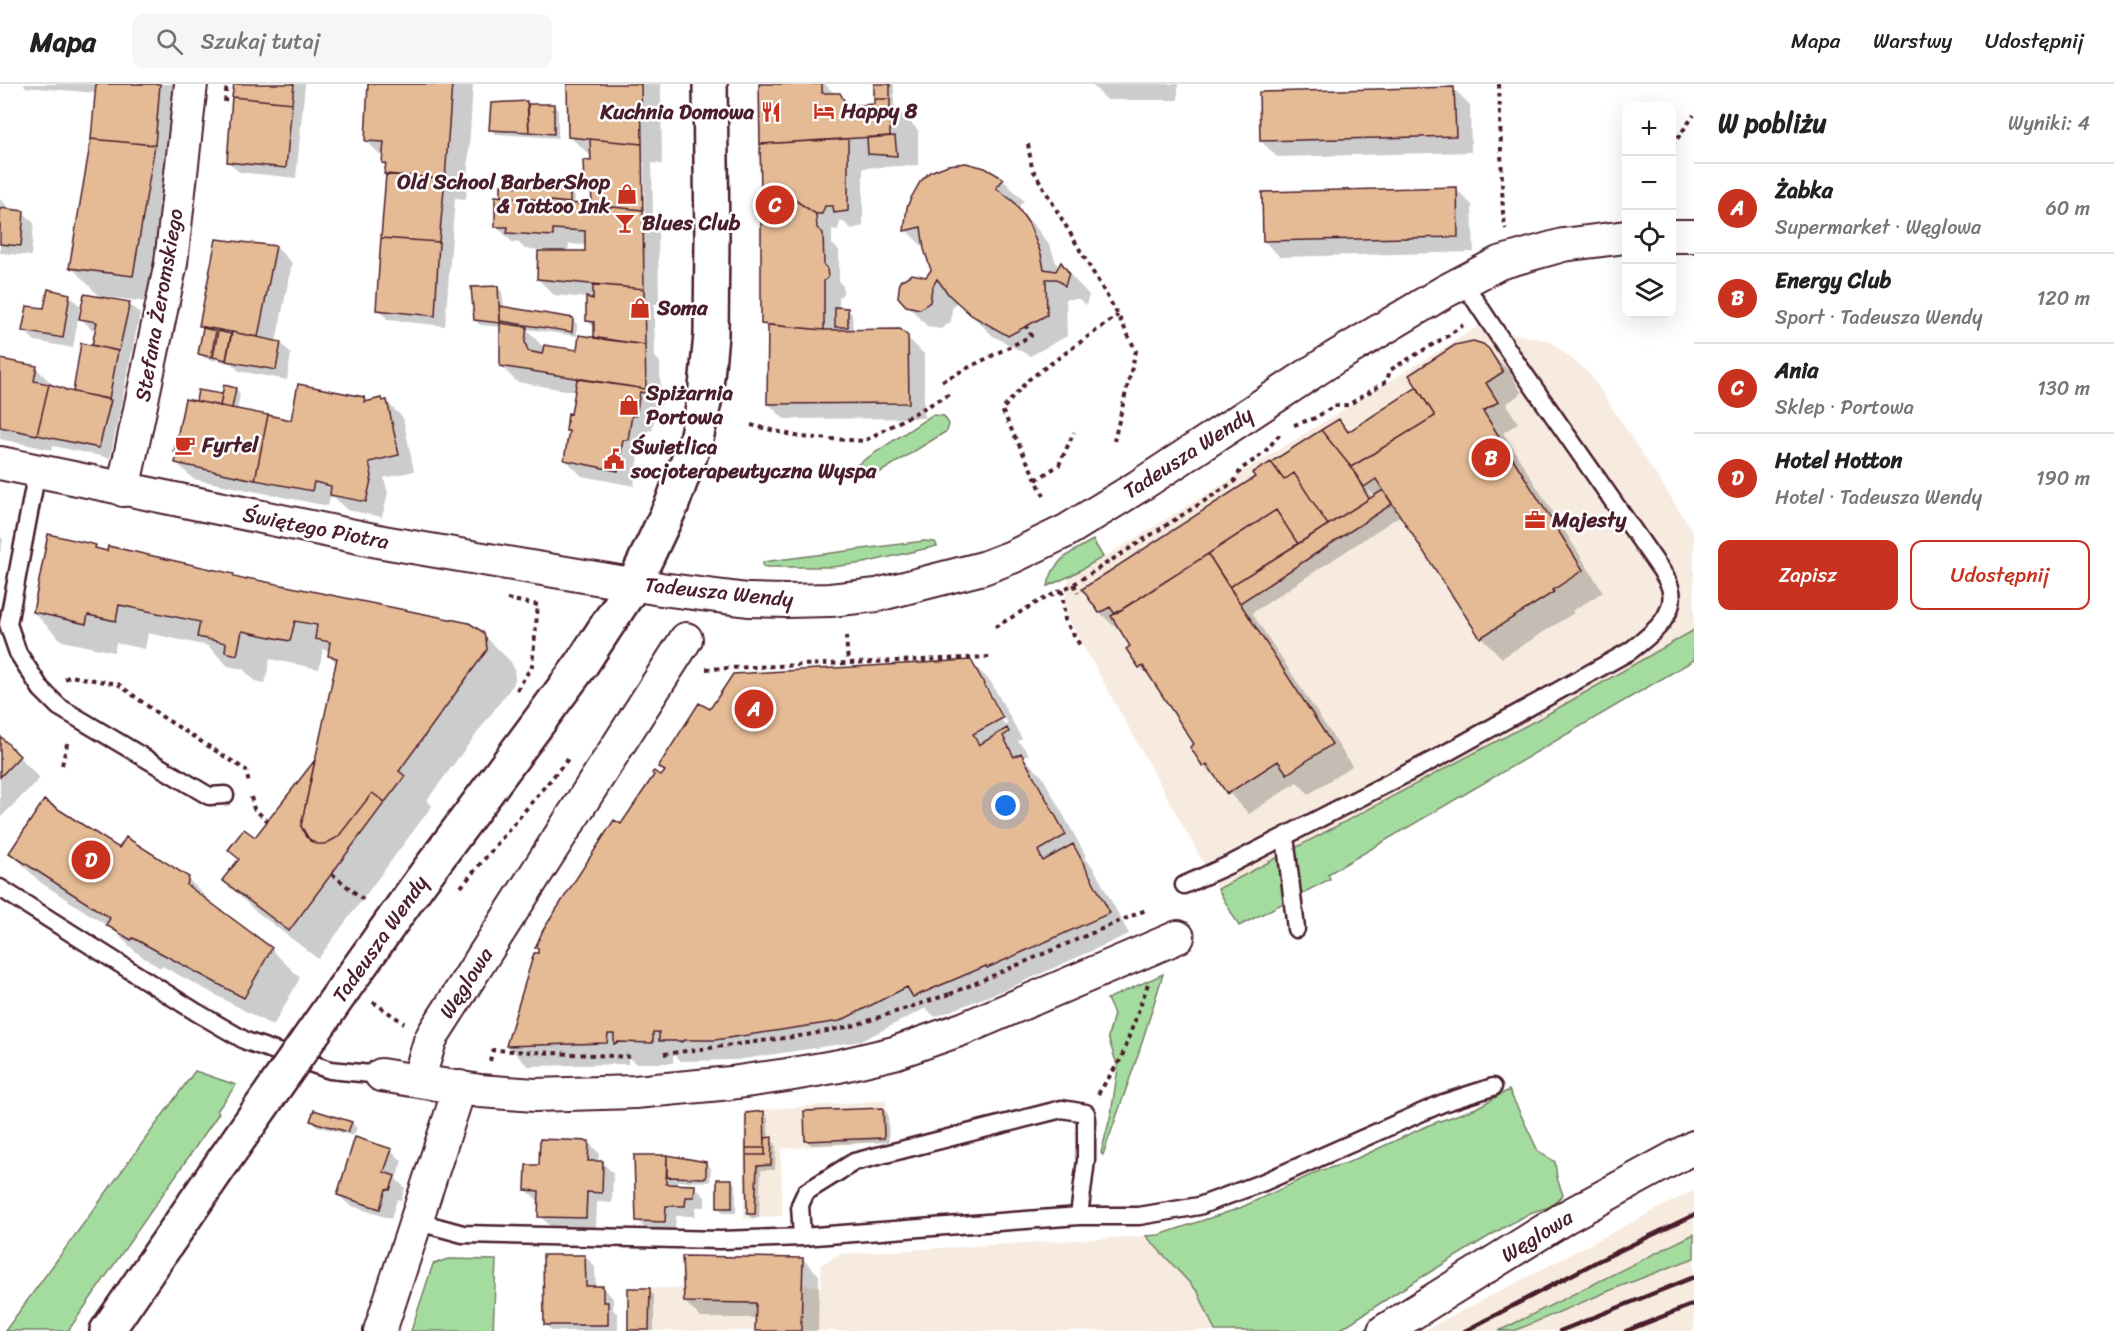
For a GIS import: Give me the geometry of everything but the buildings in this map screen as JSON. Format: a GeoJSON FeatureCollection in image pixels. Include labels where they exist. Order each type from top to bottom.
{"type":"FeatureCollection","features":[{"type":"Feature","properties":{"kind":"street","name":"Stefana Żeromskiego"},"geometry":{"type":"LineString","coordinates":[[123,490],[171,263],[191,84]]}},
{"type":"Feature","properties":{"kind":"street"},"geometry":{"type":"LineString","coordinates":[[634,584],[672,504],[691,455],[705,398],[711,335],[710,84]]}},
{"type":"Feature","properties":{"kind":"street"},"geometry":{"type":"LineString","coordinates":[[1676,236],[1694,236]]}},
{"type":"Feature","properties":{"kind":"street","name":"Tadeusza Wendy"},"geometry":{"type":"LineString","coordinates":[[107,1331],[345,987],[581,665],[634,584],[661,590],[748,600],[830,600],[878,595],[983,568],[1066,531],[1334,358],[1499,263],[1563,245],[1622,238]]}},
{"type":"Feature","properties":{"kind":"street","name":"Świętego Piotra"},"geometry":{"type":"LineString","coordinates":[[0,463],[382,542],[634,584]]}},
{"type":"Feature","properties":{"kind":"street","name":"Węglowa"},"geometry":{"type":"LineString","coordinates":[[418,1081],[434,1033],[686,639]]}},
{"type":"Feature","properties":{"kind":"street"},"geometry":{"type":"LineString","coordinates":[[381,1075],[480,1091],[535,1095],[635,1092],[731,1083],[839,1066],[894,1053],[965,1028],[1170,940]]}},
{"type":"Feature","properties":{"kind":"street"},"geometry":{"type":"LineString","coordinates":[[380,1331],[460,1087]]}},
{"type":"Feature","properties":{"kind":"street","name":"Węglowa"},"geometry":{"type":"LineString","coordinates":[[1384,1331],[1566,1217],[1694,1147]]}},
{"type":"Feature","properties":{"kind":"lane"},"geometry":{"type":"LineString","coordinates":[[1184,885],[1231,864],[1439,757],[1630,651],[1656,631],[1667,614],[1671,602],[1670,588],[1661,570],[1463,282]]}},
{"type":"Feature","properties":{"kind":"lane"},"geometry":{"type":"LineString","coordinates":[[37,471],[8,624],[18,653],[41,689],[59,707],[209,796],[225,795]]}},
{"type":"Feature","properties":{"kind":"lane"},"geometry":{"type":"LineString","coordinates":[[1285,836],[1296,929]]}},
{"type":"Feature","properties":{"kind":"lane"},"geometry":{"type":"LineString","coordinates":[[0,888],[246,1041],[330,1070],[381,1075]]}},
{"type":"Feature","properties":{"kind":"lane"},"geometry":{"type":"LineString","coordinates":[[415,1221],[463,1234],[711,1240],[802,1237],[1080,1216],[1139,1216],[1199,1206],[1264,1182],[1443,1103],[1493,1087]]}},
{"type":"Feature","properties":{"kind":"lane"},"geometry":{"type":"LineString","coordinates":[[802,1237],[800,1205],[806,1192],[854,1162],[1062,1109],[1086,1113],[1086,1161],[1080,1216]]}},
{"type":"Feature","properties":{"kind":"path"},"geometry":{"type":"LineString","coordinates":[[1498,84],[1503,214],[1507,233]]}},
{"type":"Feature","properties":{"kind":"path"},"geometry":{"type":"LineString","coordinates":[[1676,139],[1694,115]]}},
{"type":"Feature","properties":{"kind":"path"},"geometry":{"type":"LineString","coordinates":[[1028,144],[1032,168],[1118,315],[1136,351],[1114,441]]}},
{"type":"Feature","properties":{"kind":"path"},"geometry":{"type":"LineString","coordinates":[[995,627],[1074,584],[1234,482],[1241,469],[1263,454],[1285,428],[1315,418],[1334,406],[1348,405],[1387,381],[1390,370],[1449,335],[1482,310]]}},
{"type":"Feature","properties":{"kind":"path"},"geometry":{"type":"LineString","coordinates":[[1044,496],[1002,410],[1028,380],[1118,315]]}},
{"type":"Feature","properties":{"kind":"path"},"geometry":{"type":"LineString","coordinates":[[942,381],[1031,336],[1026,326]]}},
{"type":"Feature","properties":{"kind":"path"},"geometry":{"type":"LineString","coordinates":[[752,425],[800,438],[864,441],[950,394]]}},
{"type":"Feature","properties":{"kind":"path"},"geometry":{"type":"LineString","coordinates":[[1036,480],[1059,465],[1074,432]]}},
{"type":"Feature","properties":{"kind":"path"},"geometry":{"type":"LineString","coordinates":[[1074,584],[1078,593]]}},
{"type":"Feature","properties":{"kind":"path"},"geometry":{"type":"LineString","coordinates":[[1062,590],[1065,620],[1081,647]]}},
{"type":"Feature","properties":{"kind":"path"},"geometry":{"type":"LineString","coordinates":[[535,639],[538,605]]}},
{"type":"Feature","properties":{"kind":"path"},"geometry":{"type":"LineString","coordinates":[[846,636],[848,663]]}},
{"type":"Feature","properties":{"kind":"path"},"geometry":{"type":"LineString","coordinates":[[699,670],[990,657]]}},
{"type":"Feature","properties":{"kind":"path"},"geometry":{"type":"LineString","coordinates":[[70,676],[118,684],[161,716],[246,770],[254,809],[268,821]]}},
{"type":"Feature","properties":{"kind":"path"},"geometry":{"type":"LineString","coordinates":[[460,888],[574,751]]}},
{"type":"Feature","properties":{"kind":"path"},"geometry":{"type":"LineString","coordinates":[[332,874],[370,906]]}},
{"type":"Feature","properties":{"kind":"path"},"geometry":{"type":"LineString","coordinates":[[1086,1113],[1121,1059],[1170,940]]}},
{"type":"Feature","properties":{"kind":"path"},"geometry":{"type":"LineString","coordinates":[[661,1054],[807,1035],[852,1026],[950,994]]}},
{"type":"Feature","properties":{"kind":"path"},"geometry":{"type":"LineString","coordinates":[[373,1003],[409,1027]]}},
{"type":"Feature","properties":{"kind":"path"},"geometry":{"type":"LineString","coordinates":[[493,1050],[640,1057],[606,1062]]}},
{"type":"Feature","properties":{"kind":"shaded area"},"geometry":{"type":"Polygon","coordinates":[[[1479,326],[1550,341],[1590,374],[1694,533],[1694,630],[1546,715],[1218,889],[1063,609],[1069,579],[1479,326]]]}},
{"type":"Feature","properties":{"kind":"shaded area"},"geometry":{"type":"Polygon","coordinates":[[[886,1100],[887,1141],[781,1149],[782,1216],[744,1219],[744,1111],[886,1100]]]}},
{"type":"Feature","properties":{"kind":"shaded area"},"geometry":{"type":"Polygon","coordinates":[[[1694,1190],[1694,1331],[1424,1331],[1431,1327],[1694,1190]]]}},
{"type":"Feature","properties":{"kind":"shaded area"},"geometry":{"type":"Polygon","coordinates":[[[1146,1236],[1198,1292],[1215,1331],[628,1331],[628,1288],[683,1288],[682,1256],[803,1258],[803,1284],[822,1287],[820,1265],[840,1254],[1146,1236]]]}},
{"type":"Feature","properties":{"kind":"green space"},"geometry":{"type":"Polygon","coordinates":[[[932,415],[944,416],[949,424],[947,431],[879,473],[865,476],[856,472],[855,466],[932,415]]]}},
{"type":"Feature","properties":{"kind":"green space"},"geometry":{"type":"Polygon","coordinates":[[[1093,540],[1103,557],[1048,586],[1058,563],[1093,540]]]}},
{"type":"Feature","properties":{"kind":"green space"},"geometry":{"type":"Polygon","coordinates":[[[924,541],[935,542],[937,546],[864,563],[831,567],[763,567],[763,562],[924,541]]]}},
{"type":"Feature","properties":{"kind":"green space"},"geometry":{"type":"Polygon","coordinates":[[[1694,630],[1694,660],[1328,874],[1330,879],[1239,926],[1218,889],[1546,715],[1694,630]]]}},
{"type":"Feature","properties":{"kind":"green space"},"geometry":{"type":"Polygon","coordinates":[[[1163,974],[1103,1155],[1101,1153],[1111,1114],[1118,1068],[1108,1037],[1114,1014],[1107,999],[1163,974]]]}},
{"type":"Feature","properties":{"kind":"green space"},"geometry":{"type":"Polygon","coordinates":[[[195,1071],[236,1085],[68,1331],[5,1331],[195,1071]]]}},
{"type":"Feature","properties":{"kind":"green space"},"geometry":{"type":"Polygon","coordinates":[[[1509,1090],[1538,1151],[1555,1162],[1557,1178],[1563,1195],[1550,1207],[1532,1212],[1501,1229],[1338,1331],[1215,1331],[1198,1292],[1146,1236],[1159,1235],[1240,1208],[1319,1171],[1347,1163],[1429,1125],[1476,1108],[1509,1090]]]}},
{"type":"Feature","properties":{"kind":"green space"},"geometry":{"type":"Polygon","coordinates":[[[1694,1234],[1694,1258],[1514,1331],[1499,1331],[1694,1234]]]}},
{"type":"Feature","properties":{"kind":"green space"},"geometry":{"type":"Polygon","coordinates":[[[448,1259],[496,1260],[493,1331],[411,1331],[433,1264],[448,1259]]]}},
{"type":"Feature","properties":{"kind":"railway"},"geometry":{"type":"LineString","coordinates":[[1465,1331],[1598,1261],[1694,1215]]}},
{"type":"Feature","properties":{"kind":"railway"},"geometry":{"type":"LineString","coordinates":[[1560,1331],[1694,1277]]}},
{"type":"Feature","properties":{"kind":"railway"},"geometry":{"type":"LineString","coordinates":[[1626,1331],[1694,1304]]}},
{"type":"Feature","properties":{"kind":"place","name":"Happy 8"},"geometry":{"type":"Point","coordinates":[824,111]}},
{"type":"Feature","properties":{"kind":"place","name":"Kuchnia Domowa"},"geometry":{"type":"Point","coordinates":[771,112]}},
{"type":"Feature","properties":{"kind":"place","name":"Old School BarberShop & Tattoo Ink"},"geometry":{"type":"Point","coordinates":[627,194]}},
{"type":"Feature","properties":{"kind":"place","name":"Ania"},"geometry":{"type":"Point","coordinates":[775,205]}},
{"type":"Feature","properties":{"kind":"place","name":"Blues Club"},"geometry":{"type":"Point","coordinates":[625,223]}},
{"type":"Feature","properties":{"kind":"place","name":"Soma"},"geometry":{"type":"Point","coordinates":[640,308]}},
{"type":"Feature","properties":{"kind":"place","name":"Spiżarnia Portowa"},"geometry":{"type":"Point","coordinates":[629,405]}},
{"type":"Feature","properties":{"kind":"place","name":"Fyrtel"},"geometry":{"type":"Point","coordinates":[185,445]}},
{"type":"Feature","properties":{"kind":"place","name":"Energy Club"},"geometry":{"type":"Point","coordinates":[1491,458]}},
{"type":"Feature","properties":{"kind":"place","name":"Świetlica socjoterapeutyczna Wyspa"},"geometry":{"type":"Point","coordinates":[614,459]}},
{"type":"Feature","properties":{"kind":"place","name":"Majesty"},"geometry":{"type":"Point","coordinates":[1535,520]}},
{"type":"Feature","properties":{"kind":"place","name":"Żabka"},"geometry":{"type":"Point","coordinates":[754,709]}},
{"type":"Feature","properties":{"kind":"place","name":"Hotel Hotton"},"geometry":{"type":"Point","coordinates":[91,860]}}]}
